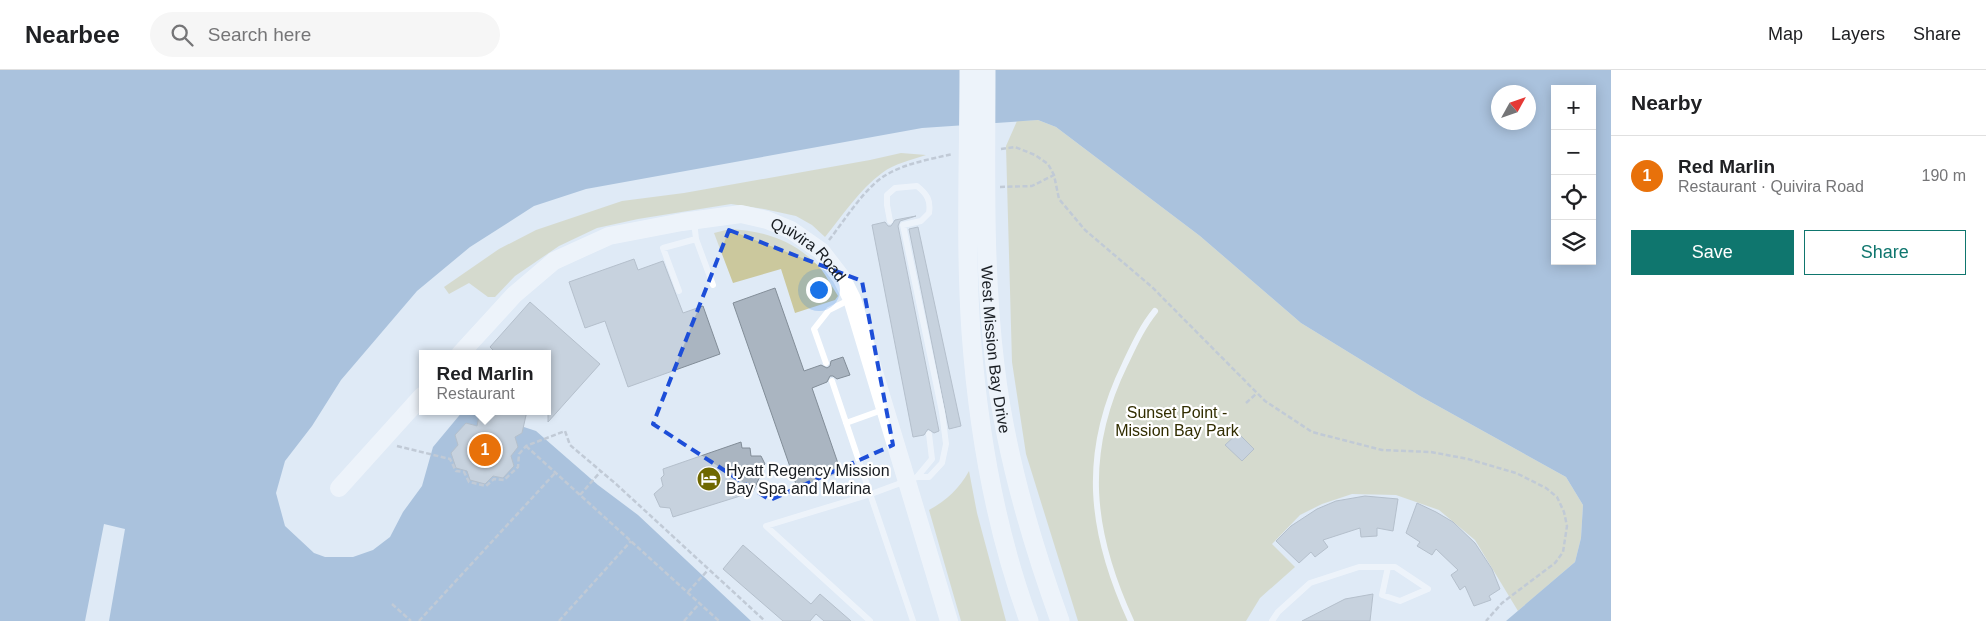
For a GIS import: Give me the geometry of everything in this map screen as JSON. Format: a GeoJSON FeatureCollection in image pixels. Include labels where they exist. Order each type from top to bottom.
{"type":"FeatureCollection","features":[{"type":"Feature","properties":{"kind":"main road","name":"West Mission Bay Drive"},"geometry":{"type":"LineString","coordinates":[[969,70],[984,187],[971,330],[976,388],[984,447],[994,497],[1017,587],[1029,621]]}},
{"type":"Feature","properties":{"kind":"main road","name":"West Mission Bay Drive"},"geometry":{"type":"LineString","coordinates":[[986,70],[984,187],[986,259],[995,366],[1013,470],[1032,539],[1060,621]]}},
{"type":"Feature","properties":{"kind":"street","name":"Quivira Road"},"geometry":{"type":"LineString","coordinates":[[464,350],[514,294],[554,261],[609,236],[694,220],[740,214],[766,220],[791,230],[821,251],[841,277],[852,299],[885,408],[912,479],[949,621]]}},
{"type":"Feature","properties":{"kind":"street"},"geometry":{"type":"LineString","coordinates":[[339,488],[419,399]]}},
{"type":"Feature","properties":{"kind":"lane"},"geometry":{"type":"LineString","coordinates":[[870,621],[766,526],[871,494],[912,479],[930,477],[942,464],[946,444],[942,412],[903,225],[920,221],[929,214],[930,202],[926,193],[917,186],[895,188],[887,195],[886,205],[890,221]]}},
{"type":"Feature","properties":{"kind":"lane"},"geometry":{"type":"LineString","coordinates":[[694,220],[696,239],[713,285]]}},
{"type":"Feature","properties":{"kind":"lane"},"geometry":{"type":"LineString","coordinates":[[679,291],[662,248],[696,239]]}},
{"type":"Feature","properties":{"kind":"lane"},"geometry":{"type":"LineString","coordinates":[[826,363],[814,329],[829,310],[852,299]]}},
{"type":"Feature","properties":{"kind":"lane"},"geometry":{"type":"LineString","coordinates":[[1131,621],[1116,589],[1101,537],[1095,489],[1100,436],[1112,391],[1143,326],[1155,311]]}},
{"type":"Feature","properties":{"kind":"lane"},"geometry":{"type":"LineString","coordinates":[[832,381],[913,621]]}},
{"type":"Feature","properties":{"kind":"lane"},"geometry":{"type":"LineString","coordinates":[[846,422],[885,408]]}},
{"type":"Feature","properties":{"kind":"lane"},"geometry":{"type":"LineString","coordinates":[[912,479],[932,459],[928,434]]}},
{"type":"Feature","properties":{"kind":"lane"},"geometry":{"type":"LineString","coordinates":[[1272,621],[1278,612],[1310,583],[1359,567],[1388,567],[1395,567],[1428,589],[1400,602],[1382,595],[1388,567]]}},
{"type":"Feature","properties":{"kind":"path"},"geometry":{"type":"LineString","coordinates":[[997,149],[1015,147],[1035,155],[1048,164],[1054,175],[1058,200],[1085,230],[1152,287],[1265,401],[1312,432],[1382,450],[1430,452],[1468,459],[1516,473],[1546,488],[1557,497],[1564,512],[1567,526],[1564,552],[1555,563],[1502,602],[1486,621]]}},
{"type":"Feature","properties":{"kind":"path"},"geometry":{"type":"LineString","coordinates":[[821,251],[870,189],[885,175],[910,164],[961,154]]}},
{"type":"Feature","properties":{"kind":"path"},"geometry":{"type":"LineString","coordinates":[[984,187],[1032,186],[1054,175]]}},
{"type":"Feature","properties":{"kind":"path"},"geometry":{"type":"LineString","coordinates":[[1246,404],[1257,393]]}},
{"type":"Feature","properties":{"kind":"path"},"geometry":{"type":"LineString","coordinates":[[386,436],[398,447],[450,459],[456,471],[464,472],[469,482],[486,486],[494,479],[504,480],[518,467],[519,454],[526,446],[565,431],[570,445],[765,621]]}},
{"type":"Feature","properties":{"kind":"path"},"geometry":{"type":"LineString","coordinates":[[526,446],[719,621]]}},
{"type":"Feature","properties":{"kind":"path"},"geometry":{"type":"LineString","coordinates":[[580,495],[601,471]]}},
{"type":"Feature","properties":{"kind":"path"},"geometry":{"type":"LineString","coordinates":[[420,621],[555,473]]}},
{"type":"Feature","properties":{"kind":"path"},"geometry":{"type":"LineString","coordinates":[[559,621],[631,541]]}},
{"type":"Feature","properties":{"kind":"path"},"geometry":{"type":"LineString","coordinates":[[688,592],[708,570]]}},
{"type":"Feature","properties":{"kind":"path"},"geometry":{"type":"LineString","coordinates":[[684,621],[700,603]]}},
{"type":"Feature","properties":{"kind":"path"},"geometry":{"type":"LineString","coordinates":[[392,604],[410,621]]}},
{"type":"Feature","properties":{"kind":"highlighted area"},"geometry":{"type":"Polygon","coordinates":[[[729,230],[862,281],[893,445],[770,500],[653,424],[729,230]]]}},
{"type":"Feature","properties":{"kind":"green space","name":"Sunset Point - Mission Bay Park"},"geometry":{"type":"Polygon","coordinates":[[[1038,120],[1056,127],[1200,236],[1301,323],[1420,396],[1566,477],[1583,505],[1581,538],[1575,562],[1518,611],[1475,540],[1439,510],[1396,495],[1352,494],[1322,504],[1300,515],[1272,544],[1295,567],[1260,598],[1246,621],[1078,621],[1026,454],[1012,362],[1006,146],[1017,121],[1038,120]]]}},
{"type":"Feature","properties":{"kind":"green space"},"geometry":{"type":"Polygon","coordinates":[[[901,153],[926,155],[892,167],[874,179],[825,237],[812,225],[796,216],[731,204],[638,219],[597,228],[559,246],[515,276],[495,297],[488,297],[469,283],[449,294],[444,287],[499,249],[536,230],[622,201],[684,193],[901,153]]]}},
{"type":"Feature","properties":{"kind":"green space"},"geometry":{"type":"Polygon","coordinates":[[[730,229],[768,235],[780,239],[801,251],[821,269],[838,296],[835,300],[795,313],[781,269],[733,283],[714,233],[730,229]]]}},
{"type":"Feature","properties":{"kind":"green space"},"geometry":{"type":"Polygon","coordinates":[[[969,471],[977,513],[1006,621],[961,621],[929,510],[952,494],[969,471]]]}},
{"type":"Feature","properties":{"kind":"water"},"geometry":{"type":"Polygon","coordinates":[[[0,70],[1611,70],[1611,621],[1506,621],[1575,562],[1581,538],[1583,505],[1566,477],[1420,396],[1301,323],[1200,236],[1056,127],[1038,120],[922,128],[586,189],[534,206],[470,247],[417,291],[341,380],[312,426],[285,461],[276,493],[285,526],[314,553],[325,557],[353,557],[373,550],[390,537],[403,512],[422,486],[433,447],[460,415],[488,415],[536,431],[598,485],[638,515],[751,621],[109,621],[125,529],[104,524],[85,621],[0,621],[0,70]]]}},
{"type":"Feature","properties":{"kind":"building"},"geometry":{"type":"Polygon","coordinates":[[[916,216],[900,221],[898,226],[939,431],[934,433],[928,429],[924,435],[913,437],[872,225],[885,222],[888,226],[891,226],[895,220],[916,216]]]}},
{"type":"Feature","properties":{"kind":"building"},"geometry":{"type":"Polygon","coordinates":[[[918,227],[961,426],[949,429],[909,229],[918,227]]]}},
{"type":"Feature","properties":{"kind":"building"},"geometry":{"type":"Polygon","coordinates":[[[634,259],[638,270],[663,261],[683,313],[703,306],[720,354],[628,387],[605,321],[585,328],[569,282],[634,259]]]}},
{"type":"Feature","properties":{"kind":"building"},"geometry":{"type":"Polygon","coordinates":[[[775,288],[804,371],[821,365],[827,368],[830,366],[831,361],[843,357],[850,375],[837,379],[830,376],[827,382],[812,388],[841,472],[797,487],[733,303],[775,288]]]}},
{"type":"Feature","properties":{"kind":"building"},"geometry":{"type":"Polygon","coordinates":[[[530,302],[600,364],[548,422],[548,415],[551,415],[551,350],[493,350],[490,347],[530,302]]]}},
{"type":"Feature","properties":{"kind":"building"},"geometry":{"type":"Polygon","coordinates":[[[479,415],[526,415],[522,433],[515,437],[518,447],[511,456],[514,466],[503,478],[493,476],[485,484],[470,480],[467,471],[456,468],[451,453],[458,445],[455,435],[466,423],[477,426],[479,415]]]}},
{"type":"Feature","properties":{"kind":"building"},"geometry":{"type":"Polygon","coordinates":[[[1238,433],[1254,449],[1242,461],[1225,445],[1238,433]]]}},
{"type":"Feature","properties":{"kind":"building","name":"Hyatt Regency Mission Bay Spa and Marina"},"geometry":{"type":"Polygon","coordinates":[[[741,442],[742,448],[750,448],[751,456],[761,456],[765,464],[758,470],[760,476],[753,492],[673,517],[670,508],[660,507],[654,494],[663,486],[661,478],[664,475],[663,469],[741,442]]]}},
{"type":"Feature","properties":{"kind":"building"},"geometry":{"type":"Polygon","coordinates":[[[1365,496],[1398,499],[1393,531],[1377,528],[1377,536],[1361,537],[1360,528],[1323,540],[1328,547],[1315,557],[1311,552],[1299,563],[1276,541],[1291,526],[1317,509],[1336,501],[1365,496]]]}},
{"type":"Feature","properties":{"kind":"building"},"geometry":{"type":"Polygon","coordinates":[[[1417,503],[1453,522],[1475,543],[1492,569],[1500,589],[1489,596],[1491,600],[1474,606],[1465,586],[1460,590],[1451,575],[1458,570],[1436,549],[1432,555],[1417,546],[1420,542],[1406,533],[1417,503]]]}},
{"type":"Feature","properties":{"kind":"building"},"geometry":{"type":"Polygon","coordinates":[[[743,545],[811,604],[820,594],[851,621],[824,621],[816,614],[810,621],[783,621],[723,569],[743,545]]]}},
{"type":"Feature","properties":{"kind":"building"},"geometry":{"type":"Polygon","coordinates":[[[1373,594],[1370,621],[1302,621],[1345,599],[1373,594]]]}},
{"type":"Feature","properties":{"kind":"place","name":"Red Marlin"},"geometry":{"type":"Point","coordinates":[485,450]}},
{"type":"Feature","properties":{"kind":"place","name":"Hyatt Regency Mission Bay Spa and Marina"},"geometry":{"type":"Point","coordinates":[709,479]}}]}
